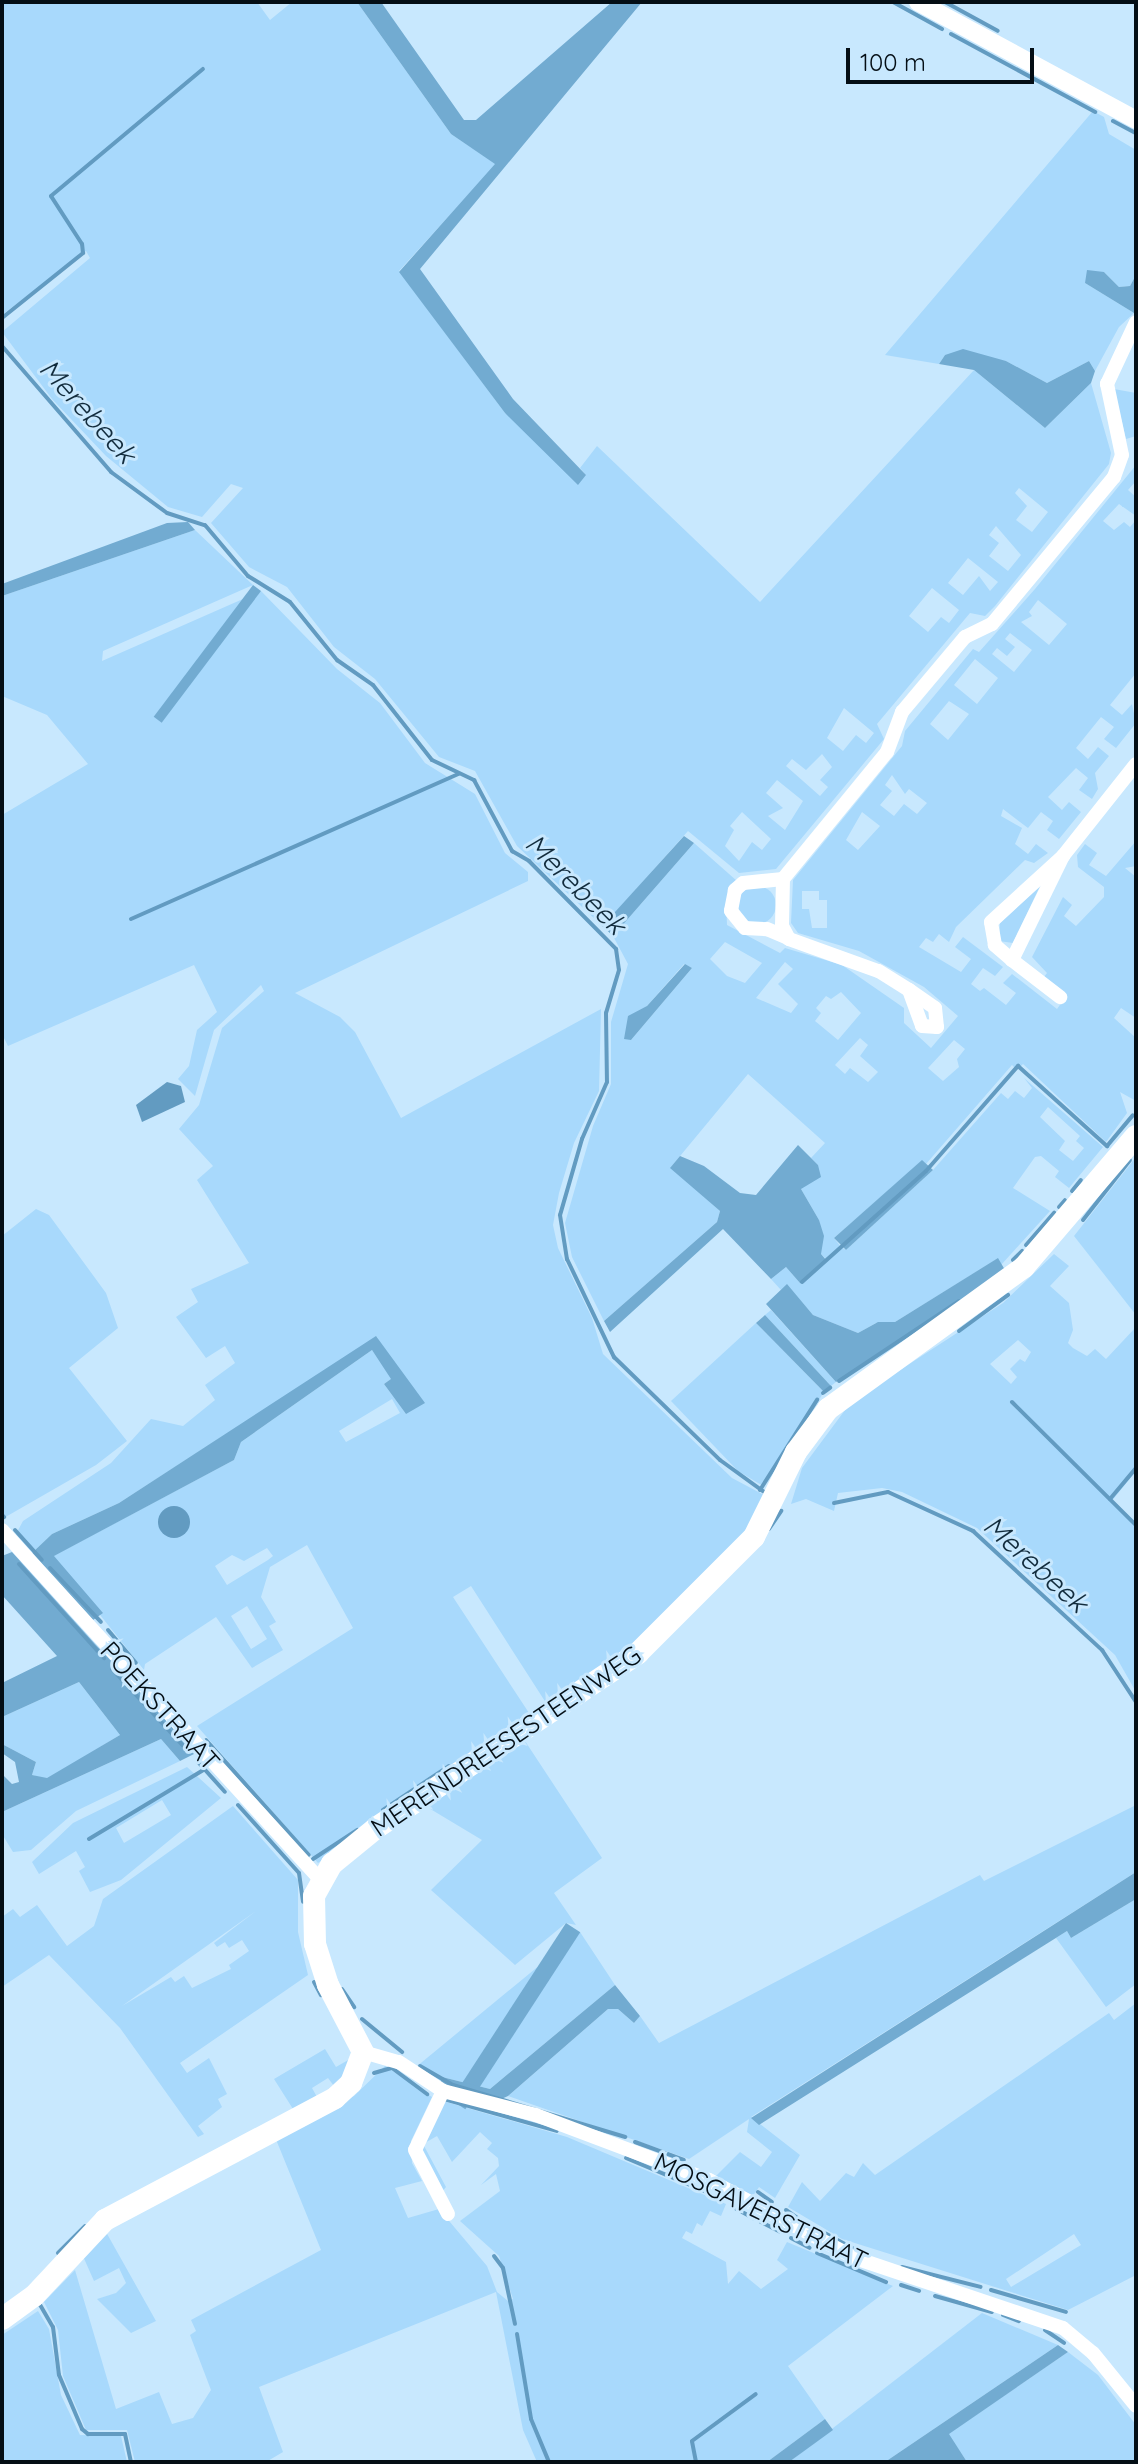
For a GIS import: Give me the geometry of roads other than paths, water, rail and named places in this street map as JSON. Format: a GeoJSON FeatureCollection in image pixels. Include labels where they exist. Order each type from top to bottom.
{"type":"FeatureCollection","features":[{"type":"Feature","properties":{"kind":"main road","name":"MERENDREESESTEENWEG"},"geometry":{"type":"LineString","coordinates":[[320,1879],[376,1828],[638,1653],[754,1537],[796,1452],[828,1409],[1024,1267],[1136,1136]]}},
{"type":"Feature","properties":{"kind":"main road"},"geometry":{"type":"LineString","coordinates":[[2,2319],[34,2296],[105,2220],[335,2098],[351,2083],[363,2052],[321,1968],[314,1919],[320,1879]]}},
{"type":"Feature","properties":{"kind":"street"},"geometry":{"type":"LineString","coordinates":[[918,2],[1136,120]]}},
{"type":"Feature","properties":{"kind":"street"},"geometry":{"type":"LineString","coordinates":[[789,939],[782,926],[783,879],[887,752],[902,712],[965,637],[992,624],[1114,477],[1122,455],[1107,384],[1136,322]]}},
{"type":"Feature","properties":{"kind":"street"},"geometry":{"type":"LineString","coordinates":[[1060,997],[995,945],[991,922],[1063,856],[1136,764]]}},
{"type":"Feature","properties":{"kind":"street"},"geometry":{"type":"LineString","coordinates":[[1012,960],[1063,856]]}},
{"type":"Feature","properties":{"kind":"street"},"geometry":{"type":"LineString","coordinates":[[783,879],[743,883],[735,890],[731,911],[745,928],[767,929],[878,971],[909,990]]}},
{"type":"Feature","properties":{"kind":"street","name":"POEKSTRAAT"},"geometry":{"type":"LineString","coordinates":[[2,1530],[320,1879]]}},
{"type":"Feature","properties":{"kind":"street","name":"MOSGAVERSTRAAT"},"geometry":{"type":"LineString","coordinates":[[363,2052],[399,2062],[443,2091],[536,2115],[709,2180],[855,2258],[989,2300],[1071,2333],[1136,2406]]}},
{"type":"Feature","properties":{"kind":"street"},"geometry":{"type":"LineString","coordinates":[[443,2091],[415,2150],[448,2214]]}},
{"type":"Feature","properties":{"kind":"waterway"},"geometry":{"type":"LineString","coordinates":[[893,2],[942,29]]}},
{"type":"Feature","properties":{"kind":"waterway"},"geometry":{"type":"LineString","coordinates":[[945,2],[998,31]]}},
{"type":"Feature","properties":{"kind":"waterway"},"geometry":{"type":"LineString","coordinates":[[951,34],[1095,112]]}},
{"type":"Feature","properties":{"kind":"waterway"},"geometry":{"type":"LineString","coordinates":[[2,318],[83,253],[82,244],[51,196],[203,69]]}},
{"type":"Feature","properties":{"kind":"waterway"},"geometry":{"type":"LineString","coordinates":[[1113,121],[1136,133]]}},
{"type":"Feature","properties":{"kind":"waterway","name":"Merebeek"},"geometry":{"type":"LineString","coordinates":[[2,346],[111,472],[167,513],[205,525],[248,576],[290,602],[337,660],[373,685],[432,760],[474,780],[512,851],[529,861],[616,949],[619,970],[606,1013],[607,1082],[582,1139],[560,1215],[567,1259],[614,1357],[720,1460],[764,1492]]}},
{"type":"Feature","properties":{"kind":"waterway"},"geometry":{"type":"LineString","coordinates":[[131,919],[458,774]]}},
{"type":"Feature","properties":{"kind":"waterway"},"geometry":{"type":"LineString","coordinates":[[802,1282],[926,1171],[1018,1066],[1107,1146],[1133,1115]]}},
{"type":"Feature","properties":{"kind":"waterway"},"geometry":{"type":"LineString","coordinates":[[1083,1220],[1130,1160]]}},
{"type":"Feature","properties":{"kind":"waterway"},"geometry":{"type":"LineString","coordinates":[[1072,1191],[1081,1180]]}},
{"type":"Feature","properties":{"kind":"waterway"},"geometry":{"type":"LineString","coordinates":[[1059,1207],[1065,1200]]}},
{"type":"Feature","properties":{"kind":"waterway"},"geometry":{"type":"LineString","coordinates":[[1026,1245],[1054,1213]]}},
{"type":"Feature","properties":{"kind":"waterway"},"geometry":{"type":"LineString","coordinates":[[1013,1260],[1022,1251]]}},
{"type":"Feature","properties":{"kind":"waterway"},"geometry":{"type":"LineString","coordinates":[[959,1331],[1008,1295]]}},
{"type":"Feature","properties":{"kind":"waterway"},"geometry":{"type":"LineString","coordinates":[[839,1381],[959,1301]]}},
{"type":"Feature","properties":{"kind":"waterway"},"geometry":{"type":"LineString","coordinates":[[823,1393],[830,1388]]}},
{"type":"Feature","properties":{"kind":"waterway"},"geometry":{"type":"LineString","coordinates":[[760,1490],[817,1400]]}},
{"type":"Feature","properties":{"kind":"waterway"},"geometry":{"type":"LineString","coordinates":[[1012,1402],[1136,1525]]}},
{"type":"Feature","properties":{"kind":"waterway"},"geometry":{"type":"LineString","coordinates":[[1110,1499],[1136,1468]]}},
{"type":"Feature","properties":{"kind":"waterway","name":"Merebeek"},"geometry":{"type":"LineString","coordinates":[[834,1503],[888,1492],[973,1531],[1102,1650],[1136,1702]]}},
{"type":"Feature","properties":{"kind":"waterway"},"geometry":{"type":"LineString","coordinates":[[769,1529],[781,1511]]}},
{"type":"Feature","properties":{"kind":"waterway"},"geometry":{"type":"LineString","coordinates":[[15,1530],[42,1560]]}},
{"type":"Feature","properties":{"kind":"waterway"},"geometry":{"type":"LineString","coordinates":[[19,1564],[104,1658]]}},
{"type":"Feature","properties":{"kind":"waterway"},"geometry":{"type":"LineString","coordinates":[[50,1568],[101,1622]]}},
{"type":"Feature","properties":{"kind":"waterway"},"geometry":{"type":"LineString","coordinates":[[108,1630],[136,1663]]}},
{"type":"Feature","properties":{"kind":"waterway"},"geometry":{"type":"LineString","coordinates":[[112,1669],[188,1751]]}},
{"type":"Feature","properties":{"kind":"waterway"},"geometry":{"type":"LineString","coordinates":[[206,1740],[309,1855]]}},
{"type":"Feature","properties":{"kind":"waterway"},"geometry":{"type":"LineString","coordinates":[[198,1762],[225,1792]]}},
{"type":"Feature","properties":{"kind":"waterway"},"geometry":{"type":"LineString","coordinates":[[383,1810],[449,1766]]}},
{"type":"Feature","properties":{"kind":"waterway"},"geometry":{"type":"LineString","coordinates":[[89,1839],[205,1769]]}},
{"type":"Feature","properties":{"kind":"waterway"},"geometry":{"type":"LineString","coordinates":[[238,1805],[299,1873],[303,1902]]}},
{"type":"Feature","properties":{"kind":"waterway"},"geometry":{"type":"LineString","coordinates":[[313,1859],[357,1830]]}},
{"type":"Feature","properties":{"kind":"waterway"},"geometry":{"type":"LineString","coordinates":[[314,1982],[321,1995]]}},
{"type":"Feature","properties":{"kind":"waterway"},"geometry":{"type":"LineString","coordinates":[[342,1989],[354,2007]]}},
{"type":"Feature","properties":{"kind":"waterway"},"geometry":{"type":"LineString","coordinates":[[362,2019],[402,2052]]}},
{"type":"Feature","properties":{"kind":"waterway"},"geometry":{"type":"LineString","coordinates":[[420,2066],[453,2085],[625,2137]]}},
{"type":"Feature","properties":{"kind":"waterway"},"geometry":{"type":"LineString","coordinates":[[374,2073],[392,2068],[427,2094]]}},
{"type":"Feature","properties":{"kind":"waterway"},"geometry":{"type":"LineString","coordinates":[[444,2099],[557,2131]]}},
{"type":"Feature","properties":{"kind":"waterway"},"geometry":{"type":"LineString","coordinates":[[635,2142],[684,2160]]}},
{"type":"Feature","properties":{"kind":"waterway"},"geometry":{"type":"LineString","coordinates":[[626,2158],[707,2192]]}},
{"type":"Feature","properties":{"kind":"waterway"},"geometry":{"type":"LineString","coordinates":[[758,2192],[772,2202]]}},
{"type":"Feature","properties":{"kind":"waterway"},"geometry":{"type":"LineString","coordinates":[[735,2208],[753,2218]]}},
{"type":"Feature","properties":{"kind":"waterway"},"geometry":{"type":"LineString","coordinates":[[786,2210],[809,2226]]}},
{"type":"Feature","properties":{"kind":"waterway"},"geometry":{"type":"LineString","coordinates":[[761,2222],[781,2232]]}},
{"type":"Feature","properties":{"kind":"waterway"},"geometry":{"type":"LineString","coordinates":[[58,2253],[85,2226]]}},
{"type":"Feature","properties":{"kind":"waterway"},"geometry":{"type":"LineString","coordinates":[[821,2231],[863,2254]]}},
{"type":"Feature","properties":{"kind":"waterway"},"geometry":{"type":"LineString","coordinates":[[791,2238],[810,2248]]}},
{"type":"Feature","properties":{"kind":"waterway"},"geometry":{"type":"LineString","coordinates":[[817,2253],[886,2282]]}},
{"type":"Feature","properties":{"kind":"waterway"},"geometry":{"type":"LineString","coordinates":[[494,2256],[503,2268],[515,2324]]}},
{"type":"Feature","properties":{"kind":"waterway"},"geometry":{"type":"LineString","coordinates":[[902,2267],[981,2287]]}},
{"type":"Feature","properties":{"kind":"waterway"},"geometry":{"type":"LineString","coordinates":[[901,2285],[919,2291]]}},
{"type":"Feature","properties":{"kind":"waterway"},"geometry":{"type":"LineString","coordinates":[[991,2290],[1066,2312]]}},
{"type":"Feature","properties":{"kind":"waterway"},"geometry":{"type":"LineString","coordinates":[[935,2296],[992,2312]]}},
{"type":"Feature","properties":{"kind":"waterway"},"geometry":{"type":"LineString","coordinates":[[39,2303],[53,2327],[59,2375],[82,2429],[88,2434],[125,2434],[131,2462]]}},
{"type":"Feature","properties":{"kind":"waterway"},"geometry":{"type":"LineString","coordinates":[[1003,2315],[1019,2321]]}},
{"type":"Feature","properties":{"kind":"waterway"},"geometry":{"type":"LineString","coordinates":[[1045,2330],[1064,2343]]}},
{"type":"Feature","properties":{"kind":"waterway"},"geometry":{"type":"LineString","coordinates":[[517,2334],[531,2419],[549,2462]]}},
{"type":"Feature","properties":{"kind":"waterway"},"geometry":{"type":"LineString","coordinates":[[696,2462],[692,2441],[756,2394]]}}]}
